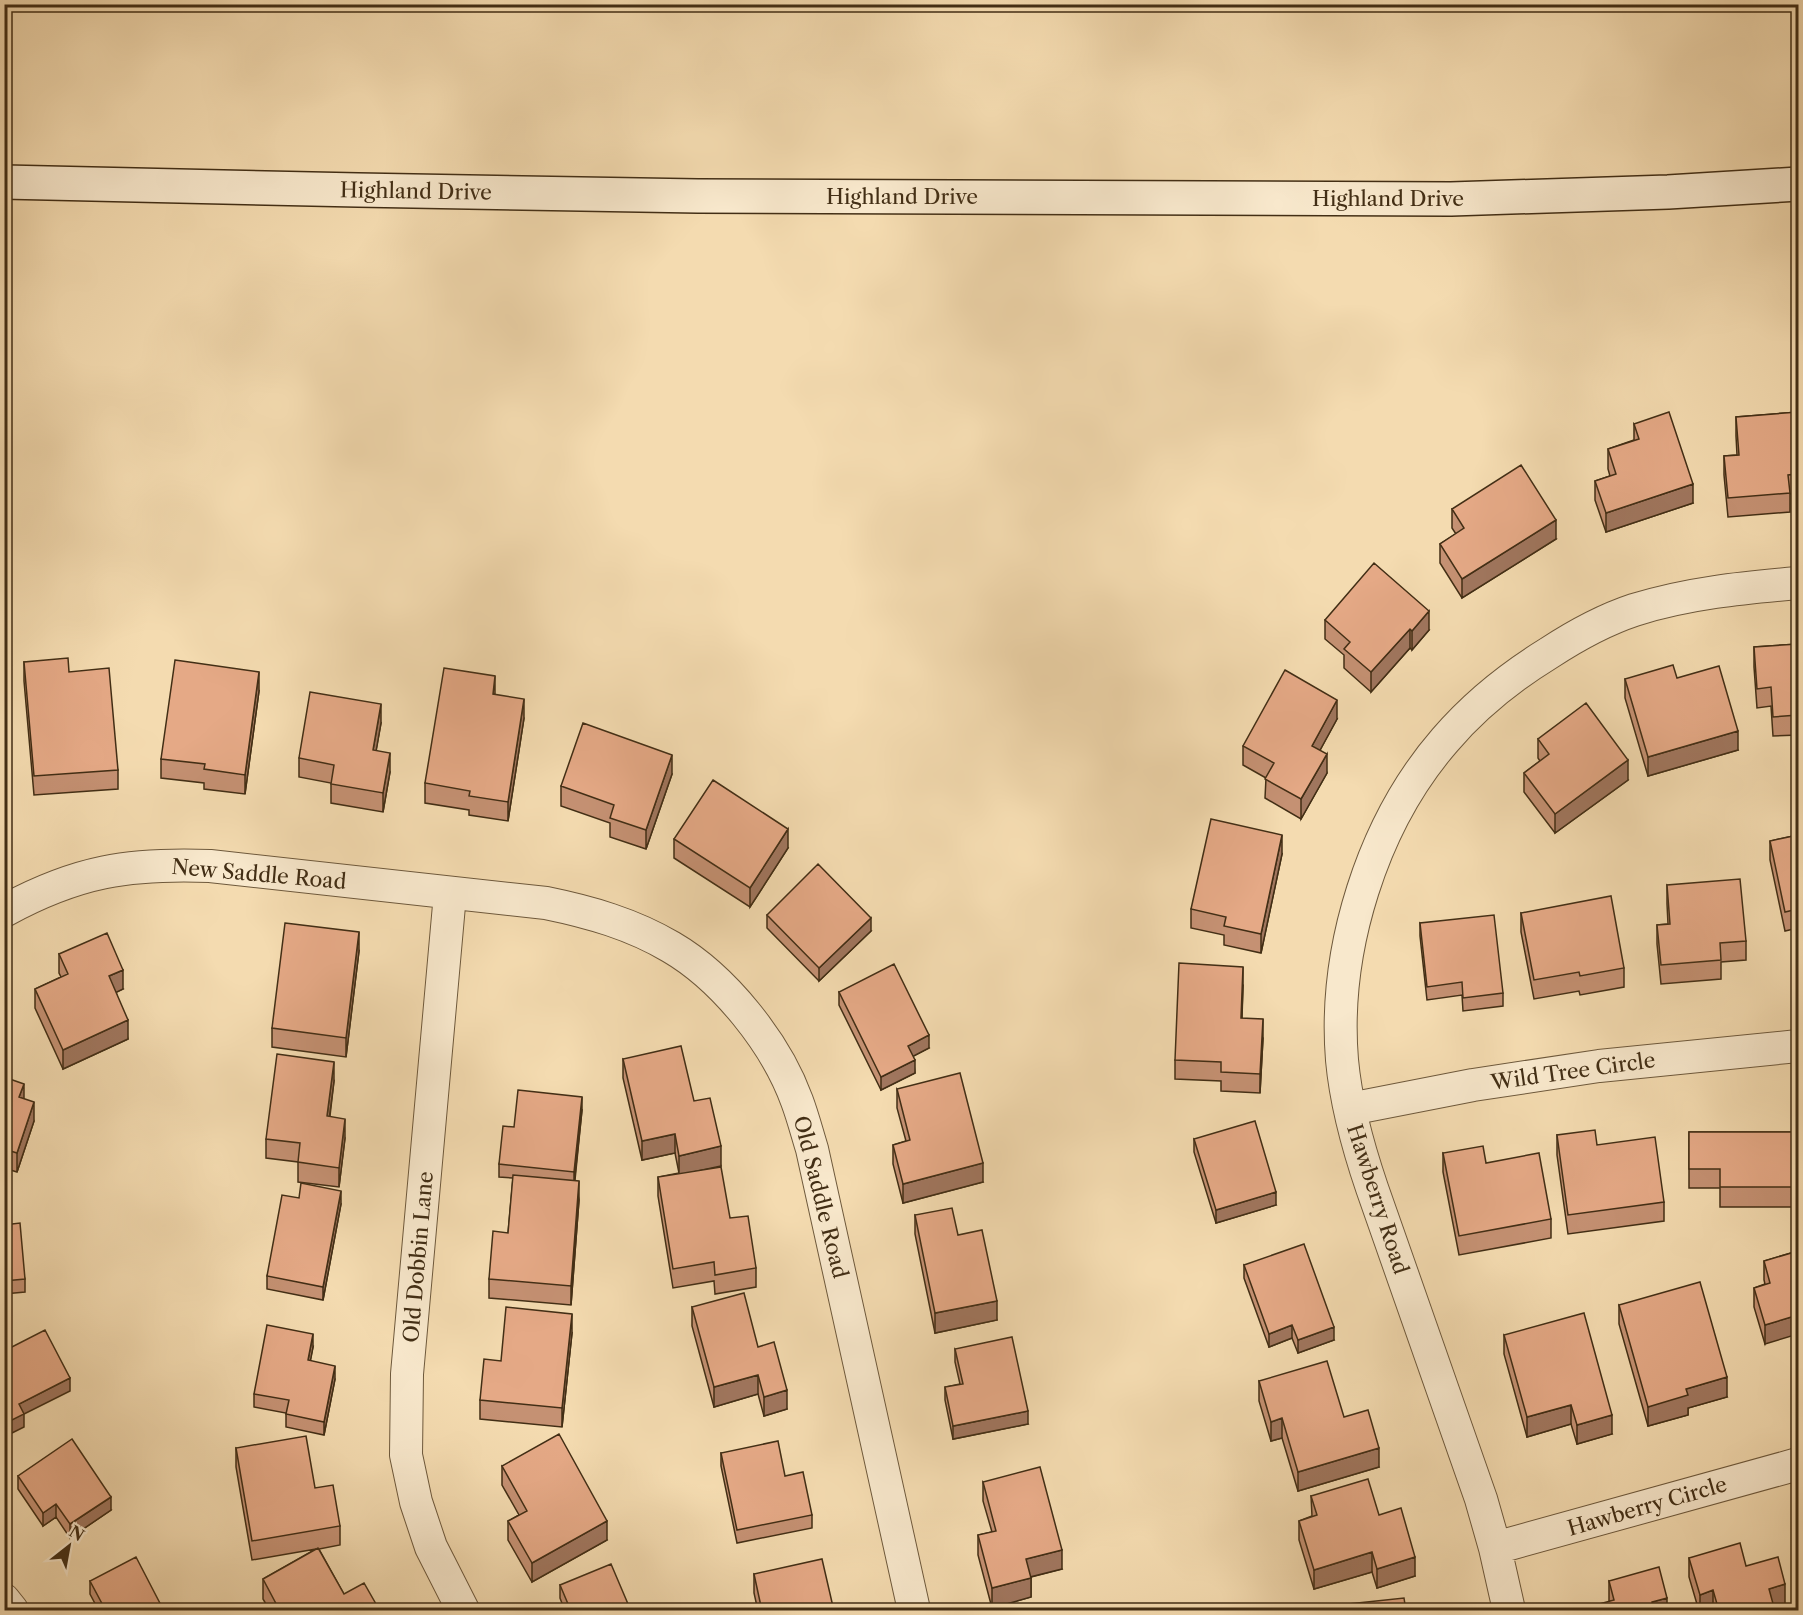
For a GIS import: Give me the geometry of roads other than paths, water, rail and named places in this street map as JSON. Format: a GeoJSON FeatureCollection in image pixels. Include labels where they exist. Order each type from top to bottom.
{"type":"FeatureCollection","features":[{"type":"Feature","properties":{"kind":"main road","name":"Highland Drive"},"geometry":{"type":"LineString","coordinates":[[4,182],[698,196],[1439,199],[1668,192],[1798,184]]}},
{"type":"Feature","properties":{"kind":"street","name":"Hawberry Road"},"geometry":{"type":"LineString","coordinates":[[1509,1611],[1495,1548],[1465,1451],[1358,1147],[1342,1061],[1341,1016],[1344,973],[1357,912],[1378,851],[1419,775],[1444,741],[1500,686],[1563,644],[1632,611],[1704,592],[1798,583]]}},
{"type":"Feature","properties":{"kind":"street","name":"New Saddle Road"},"geometry":{"type":"LineString","coordinates":[[4,911],[35,894],[75,878],[120,868],[164,864],[210,866],[450,894]]}},
{"type":"Feature","properties":{"kind":"street","name":"Old Dobbin Lane"},"geometry":{"type":"LineString","coordinates":[[450,894],[407,1374],[406,1455],[416,1503],[431,1548],[463,1611]]}},
{"type":"Feature","properties":{"kind":"street","name":"Old Saddle Road"},"geometry":{"type":"LineString","coordinates":[[450,894],[546,903],[590,912],[632,927],[672,948],[708,975],[744,1011],[773,1053],[797,1100],[812,1149],[914,1611]]}},
{"type":"Feature","properties":{"kind":"street","name":"Wild Tree Circle"},"geometry":{"type":"LineString","coordinates":[[1350,1109],[1473,1085],[1599,1066],[1798,1046]]}},
{"type":"Feature","properties":{"kind":"street","name":"Hawberry Circle"},"geometry":{"type":"LineString","coordinates":[[1495,1548],[1798,1464]]}},
{"type":"Feature","properties":{"kind":"street"},"geometry":{"type":"LineString","coordinates":[[4,1600],[12,1611]]}}]}
